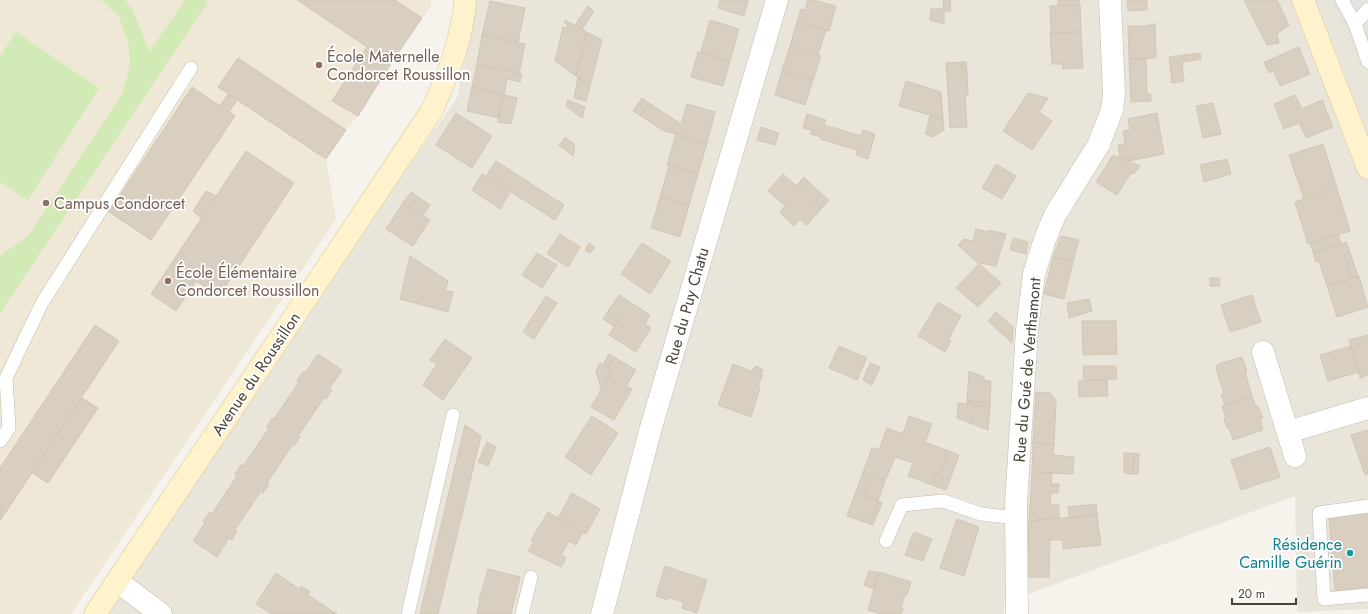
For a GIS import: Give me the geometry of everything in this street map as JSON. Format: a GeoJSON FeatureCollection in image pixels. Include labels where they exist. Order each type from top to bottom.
{"type":"FeatureCollection","features":[{"type":"Feature","properties":{"kind":"street","name":"Avenue du Roussillon"},"geometry":{"type":"LineString","coordinates":[[95,614],[430,112],[445,81],[457,50],[465,9],[465,0]]}},
{"type":"Feature","properties":{"kind":"street","name":"Rue du Puy Chatu"},"geometry":{"type":"LineString","coordinates":[[602,614],[650,431],[777,0]]}},
{"type":"Feature","properties":{"kind":"street","name":"Rue du Gué de Verthamont"},"geometry":{"type":"LineString","coordinates":[[1017,614],[1016,518],[1027,330],[1034,274],[1045,239],[1055,215],[1100,144],[1112,110],[1114,93],[1110,0]]}},
{"type":"Feature","properties":{"kind":"street"},"geometry":{"type":"LineString","coordinates":[[1303,0],[1368,168]]}},
{"type":"Feature","properties":{"kind":"street"},"geometry":{"type":"LineString","coordinates":[[1263,352],[1296,456]]}},
{"type":"Feature","properties":{"kind":"street"},"geometry":{"type":"LineString","coordinates":[[1288,432],[1368,408]]}},
{"type":"Feature","properties":{"kind":"street"},"geometry":{"type":"LineString","coordinates":[[117,581],[161,614]]}},
{"type":"Feature","properties":{"kind":"lane"},"geometry":{"type":"LineString","coordinates":[[1342,0],[1355,24],[1368,62]]}},
{"type":"Feature","properties":{"kind":"lane"},"geometry":{"type":"LineString","coordinates":[[1355,24],[1368,9]]}},
{"type":"Feature","properties":{"kind":"lane"},"geometry":{"type":"LineString","coordinates":[[0,441],[9,428],[6,378],[42,303],[191,68]]}},
{"type":"Feature","properties":{"kind":"lane"},"geometry":{"type":"LineString","coordinates":[[408,614],[453,415]]}},
{"type":"Feature","properties":{"kind":"lane"},"geometry":{"type":"LineString","coordinates":[[886,541],[902,504],[943,501],[982,514],[1016,518]]}},
{"type":"Feature","properties":{"kind":"lane"},"geometry":{"type":"LineString","coordinates":[[1368,506],[1319,513],[1324,599],[1368,595]]}},
{"type":"Feature","properties":{"kind":"lane"},"geometry":{"type":"LineString","coordinates":[[522,614],[531,577]]}},
{"type":"Feature","properties":{"kind":"shaded area","name":"École Élémentaire Condorcet Roussillon"},"geometry":{"type":"Polygon","coordinates":[[[0,0],[431,0],[431,7],[422,18],[358,116],[346,130],[326,159],[336,219],[71,614],[0,614],[0,0]]]}},
{"type":"Feature","properties":{"kind":"shaded area"},"geometry":{"type":"Polygon","coordinates":[[[475,0],[1368,0],[1368,609],[1297,612],[1295,496],[1004,603],[1004,614],[92,614],[457,98],[475,0]]]}},
{"type":"Feature","properties":{"kind":"shaded area"},"geometry":{"type":"Polygon","coordinates":[[[1331,0],[1368,0],[1368,67],[1331,0]]]}},
{"type":"Feature","properties":{"kind":"green space"},"geometry":{"type":"Polygon","coordinates":[[[102,0],[125,0],[136,18],[149,52],[185,0],[204,0],[208,2],[0,313],[0,256],[28,236],[123,93],[130,64],[128,41],[119,17],[102,0]]]}},
{"type":"Feature","properties":{"kind":"green space"},"geometry":{"type":"Polygon","coordinates":[[[16,32],[99,88],[28,200],[0,182],[0,56],[16,32]]]}},
{"type":"Feature","properties":{"kind":"building"},"geometry":{"type":"Polygon","coordinates":[[[297,0],[395,0],[422,18],[391,63],[297,0]]]}},
{"type":"Feature","properties":{"kind":"building"},"geometry":{"type":"Polygon","coordinates":[[[720,0],[748,0],[744,16],[718,8],[720,0]]]}},
{"type":"Feature","properties":{"kind":"building"},"geometry":{"type":"Polygon","coordinates":[[[808,0],[814,0],[836,6],[829,31],[797,22],[801,9],[805,10],[808,0]]]}},
{"type":"Feature","properties":{"kind":"building"},"geometry":{"type":"Polygon","coordinates":[[[943,0],[950,0],[951,11],[944,11],[943,0]]]}},
{"type":"Feature","properties":{"kind":"building"},"geometry":{"type":"Polygon","coordinates":[[[1058,0],[1079,0],[1080,5],[1058,6],[1058,0]]]}},
{"type":"Feature","properties":{"kind":"building"},"geometry":{"type":"Polygon","coordinates":[[[1127,0],[1147,0],[1147,10],[1128,11],[1127,0]]]}},
{"type":"Feature","properties":{"kind":"building"},"geometry":{"type":"Polygon","coordinates":[[[1244,0],[1277,0],[1289,25],[1277,34],[1279,43],[1267,45],[1244,0]]]}},
{"type":"Feature","properties":{"kind":"building"},"geometry":{"type":"Polygon","coordinates":[[[490,1],[525,8],[518,43],[482,35],[490,1]]]}},
{"type":"Feature","properties":{"kind":"building"},"geometry":{"type":"Polygon","coordinates":[[[1080,5],[1081,32],[1051,33],[1050,6],[1080,5]]]}},
{"type":"Feature","properties":{"kind":"building"},"geometry":{"type":"Polygon","coordinates":[[[588,6],[594,11],[582,29],[575,25],[588,6]]]}},
{"type":"Feature","properties":{"kind":"building"},"geometry":{"type":"Polygon","coordinates":[[[931,9],[944,9],[944,24],[930,20],[931,9]]]}},
{"type":"Feature","properties":{"kind":"building"},"geometry":{"type":"Polygon","coordinates":[[[565,20],[587,32],[576,76],[555,61],[563,27],[567,28],[565,20]]]}},
{"type":"Feature","properties":{"kind":"building"},"geometry":{"type":"Polygon","coordinates":[[[710,20],[739,29],[730,61],[701,52],[710,20]]]}},
{"type":"Feature","properties":{"kind":"building"},"geometry":{"type":"Polygon","coordinates":[[[797,22],[826,30],[818,55],[790,46],[797,22]]]}},
{"type":"Feature","properties":{"kind":"building"},"geometry":{"type":"Polygon","coordinates":[[[1155,24],[1156,58],[1129,59],[1128,26],[1145,26],[1155,24]]]}},
{"type":"Feature","properties":{"kind":"building"},"geometry":{"type":"Polygon","coordinates":[[[587,32],[602,40],[590,86],[576,76],[587,32]]]}},
{"type":"Feature","properties":{"kind":"building"},"geometry":{"type":"Polygon","coordinates":[[[1081,32],[1083,68],[1063,69],[1062,64],[1052,64],[1050,33],[1081,32]]]}},
{"type":"Feature","properties":{"kind":"building"},"geometry":{"type":"Polygon","coordinates":[[[482,35],[525,44],[519,74],[477,64],[482,35]]]}},
{"type":"Feature","properties":{"kind":"building"},"geometry":{"type":"Polygon","coordinates":[[[790,46],[821,56],[813,80],[782,71],[790,46]]]}},
{"type":"Feature","properties":{"kind":"building"},"geometry":{"type":"Polygon","coordinates":[[[367,47],[391,63],[358,116],[332,101],[367,47]]]}},
{"type":"Feature","properties":{"kind":"building"},"geometry":{"type":"Polygon","coordinates":[[[1299,47],[1310,74],[1280,86],[1269,60],[1299,47]]]}},
{"type":"Feature","properties":{"kind":"building"},"geometry":{"type":"Polygon","coordinates":[[[698,52],[730,61],[723,86],[691,77],[698,52]]]}},
{"type":"Feature","properties":{"kind":"building"},"geometry":{"type":"Polygon","coordinates":[[[1200,53],[1201,59],[1182,62],[1184,81],[1172,83],[1169,57],[1200,53]]]}},
{"type":"Feature","properties":{"kind":"building"},"geometry":{"type":"Polygon","coordinates":[[[238,58],[346,130],[326,159],[218,87],[238,58]]]}},
{"type":"Feature","properties":{"kind":"building"},"geometry":{"type":"Polygon","coordinates":[[[1129,59],[1146,59],[1147,94],[1151,94],[1151,101],[1131,102],[1129,59]]]}},
{"type":"Feature","properties":{"kind":"building"},"geometry":{"type":"Polygon","coordinates":[[[1269,60],[1274,70],[1269,73],[1264,62],[1269,60]]]}},
{"type":"Feature","properties":{"kind":"building"},"geometry":{"type":"Polygon","coordinates":[[[962,62],[966,62],[967,71],[963,71],[962,62]]]}},
{"type":"Feature","properties":{"kind":"building"},"geometry":{"type":"Polygon","coordinates":[[[962,62],[963,71],[967,71],[968,95],[965,96],[967,127],[950,128],[946,63],[962,62]]]}},
{"type":"Feature","properties":{"kind":"building"},"geometry":{"type":"Polygon","coordinates":[[[477,64],[522,74],[520,82],[507,79],[504,95],[472,87],[477,64]]]}},
{"type":"Feature","properties":{"kind":"building"},"geometry":{"type":"Polygon","coordinates":[[[782,71],[813,80],[805,105],[775,95],[782,71]]]}},
{"type":"Feature","properties":{"kind":"building"},"geometry":{"type":"Polygon","coordinates":[[[578,78],[590,86],[586,101],[574,98],[578,78]]]}},
{"type":"Feature","properties":{"kind":"building"},"geometry":{"type":"Polygon","coordinates":[[[906,81],[941,92],[943,119],[899,106],[906,81]]]}},
{"type":"Feature","properties":{"kind":"building"},"geometry":{"type":"Polygon","coordinates":[[[192,87],[235,116],[151,240],[109,212],[192,87]]]}},
{"type":"Feature","properties":{"kind":"building"},"geometry":{"type":"Polygon","coordinates":[[[472,87],[504,95],[499,118],[467,111],[472,87]]]}},
{"type":"Feature","properties":{"kind":"building"},"geometry":{"type":"Polygon","coordinates":[[[1028,93],[1048,98],[1039,112],[1052,121],[1032,150],[1003,131],[1028,93]]]}},
{"type":"Feature","properties":{"kind":"building"},"geometry":{"type":"Polygon","coordinates":[[[228,94],[237,100],[229,112],[220,106],[228,94]]]}},
{"type":"Feature","properties":{"kind":"building"},"geometry":{"type":"Polygon","coordinates":[[[504,95],[517,98],[511,124],[498,122],[504,95]]]}},
{"type":"Feature","properties":{"kind":"building"},"geometry":{"type":"Polygon","coordinates":[[[1295,95],[1302,109],[1322,100],[1333,127],[1306,138],[1299,123],[1284,129],[1274,104],[1295,95]]]}},
{"type":"Feature","properties":{"kind":"building"},"geometry":{"type":"Polygon","coordinates":[[[642,98],[649,103],[641,116],[633,111],[642,98]]]}},
{"type":"Feature","properties":{"kind":"building"},"geometry":{"type":"Polygon","coordinates":[[[568,100],[585,107],[582,118],[566,106],[568,100]]]}},
{"type":"Feature","properties":{"kind":"building"},"geometry":{"type":"Polygon","coordinates":[[[649,103],[681,124],[687,104],[715,112],[707,143],[664,131],[641,116],[649,103]]]}},
{"type":"Feature","properties":{"kind":"building"},"geometry":{"type":"Polygon","coordinates":[[[1213,103],[1221,134],[1203,138],[1196,106],[1213,103]]]}},
{"type":"Feature","properties":{"kind":"building"},"geometry":{"type":"Polygon","coordinates":[[[456,113],[492,136],[472,168],[436,145],[456,113]]]}},
{"type":"Feature","properties":{"kind":"building"},"geometry":{"type":"Polygon","coordinates":[[[1157,113],[1164,154],[1129,161],[1120,158],[1118,145],[1125,144],[1123,131],[1130,130],[1128,119],[1157,113]]]}},
{"type":"Feature","properties":{"kind":"building"},"geometry":{"type":"Polygon","coordinates":[[[807,114],[826,120],[824,125],[861,136],[863,130],[875,134],[868,159],[856,155],[857,150],[820,139],[822,133],[803,128],[807,114]]]}},
{"type":"Feature","properties":{"kind":"building"},"geometry":{"type":"Polygon","coordinates":[[[930,116],[943,119],[944,130],[933,137],[925,134],[930,116]]]}},
{"type":"Feature","properties":{"kind":"building"},"geometry":{"type":"Polygon","coordinates":[[[761,127],[779,133],[775,145],[757,140],[761,127]]]}},
{"type":"Feature","properties":{"kind":"building"},"geometry":{"type":"Polygon","coordinates":[[[812,130],[822,133],[821,137],[810,134],[812,130]]]}},
{"type":"Feature","properties":{"kind":"building"},"geometry":{"type":"Polygon","coordinates":[[[676,134],[707,143],[698,174],[667,165],[676,134]]]}},
{"type":"Feature","properties":{"kind":"building"},"geometry":{"type":"Polygon","coordinates":[[[565,137],[575,145],[573,156],[559,145],[565,137]]]}},
{"type":"Feature","properties":{"kind":"building"},"geometry":{"type":"Polygon","coordinates":[[[1323,144],[1337,188],[1304,199],[1289,155],[1323,144]]]}},
{"type":"Feature","properties":{"kind":"building"},"geometry":{"type":"Polygon","coordinates":[[[246,151],[294,183],[219,296],[196,281],[176,311],[151,294],[246,151]]]}},
{"type":"Feature","properties":{"kind":"building"},"geometry":{"type":"Polygon","coordinates":[[[1113,155],[1140,166],[1134,174],[1131,173],[1117,195],[1096,182],[1113,155]]]}},
{"type":"Feature","properties":{"kind":"building"},"geometry":{"type":"Polygon","coordinates":[[[1227,159],[1231,174],[1204,182],[1200,165],[1227,159]]]}},
{"type":"Feature","properties":{"kind":"building"},"geometry":{"type":"Polygon","coordinates":[[[496,161],[564,205],[555,220],[486,176],[496,161]]]}},
{"type":"Feature","properties":{"kind":"building"},"geometry":{"type":"Polygon","coordinates":[[[996,164],[1016,176],[1002,199],[982,188],[996,164]]]}},
{"type":"Feature","properties":{"kind":"building"},"geometry":{"type":"Polygon","coordinates":[[[669,166],[698,174],[689,205],[660,197],[669,166]]]}},
{"type":"Feature","properties":{"kind":"building"},"geometry":{"type":"Polygon","coordinates":[[[482,174],[510,192],[500,209],[472,190],[482,174]]]}},
{"type":"Feature","properties":{"kind":"building"},"geometry":{"type":"Polygon","coordinates":[[[783,174],[800,189],[808,181],[822,194],[815,202],[822,208],[807,225],[800,219],[794,226],[780,213],[785,206],[768,191],[783,174]]]}},
{"type":"Feature","properties":{"kind":"building"},"geometry":{"type":"Polygon","coordinates":[[[804,177],[808,181],[800,189],[796,186],[804,177]]]}},
{"type":"Feature","properties":{"kind":"building"},"geometry":{"type":"Polygon","coordinates":[[[1337,188],[1350,231],[1308,244],[1295,202],[1337,188]]]}},
{"type":"Feature","properties":{"kind":"building"},"geometry":{"type":"Polygon","coordinates":[[[206,191],[216,196],[201,218],[193,211],[206,191]]]}},
{"type":"Feature","properties":{"kind":"building"},"geometry":{"type":"Polygon","coordinates":[[[411,192],[430,205],[423,215],[403,203],[411,192]]]}},
{"type":"Feature","properties":{"kind":"building"},"geometry":{"type":"Polygon","coordinates":[[[822,194],[829,200],[822,208],[815,202],[822,194]]]}},
{"type":"Feature","properties":{"kind":"building"},"geometry":{"type":"Polygon","coordinates":[[[660,197],[689,205],[680,237],[651,228],[660,197]]]}},
{"type":"Feature","properties":{"kind":"building"},"geometry":{"type":"Polygon","coordinates":[[[403,203],[430,220],[413,246],[386,229],[403,203]]]}},
{"type":"Feature","properties":{"kind":"building"},"geometry":{"type":"Polygon","coordinates":[[[976,229],[1006,234],[996,266],[979,264],[958,245],[964,239],[973,241],[976,229]]]}},
{"type":"Feature","properties":{"kind":"building"},"geometry":{"type":"Polygon","coordinates":[[[560,234],[580,247],[568,267],[547,254],[560,234]]]}},
{"type":"Feature","properties":{"kind":"building"},"geometry":{"type":"Polygon","coordinates":[[[1338,234],[1341,244],[1313,252],[1310,243],[1338,234]]]}},
{"type":"Feature","properties":{"kind":"building"},"geometry":{"type":"Polygon","coordinates":[[[1061,236],[1079,240],[1073,262],[1053,257],[1061,236]]]}},
{"type":"Feature","properties":{"kind":"building"},"geometry":{"type":"Polygon","coordinates":[[[1013,238],[1028,242],[1026,254],[1010,250],[1013,238]]]}},
{"type":"Feature","properties":{"kind":"building"},"geometry":{"type":"Polygon","coordinates":[[[1346,242],[1350,252],[1344,254],[1352,278],[1327,286],[1319,261],[1316,262],[1313,252],[1346,242]]]}},
{"type":"Feature","properties":{"kind":"building"},"geometry":{"type":"Polygon","coordinates":[[[589,243],[595,247],[590,253],[585,250],[589,243]]]}},
{"type":"Feature","properties":{"kind":"building"},"geometry":{"type":"Polygon","coordinates":[[[642,243],[671,261],[650,294],[621,274],[642,243]]]}},
{"type":"Feature","properties":{"kind":"building"},"geometry":{"type":"Polygon","coordinates":[[[1350,252],[1358,276],[1352,278],[1344,254],[1350,252]]]}},
{"type":"Feature","properties":{"kind":"building"},"geometry":{"type":"Polygon","coordinates":[[[537,253],[557,265],[542,288],[522,275],[537,253]]]}},
{"type":"Feature","properties":{"kind":"building"},"geometry":{"type":"Polygon","coordinates":[[[410,256],[448,281],[445,291],[453,292],[448,312],[400,299],[410,256]]]}},
{"type":"Feature","properties":{"kind":"building"},"geometry":{"type":"Polygon","coordinates":[[[1053,257],[1073,262],[1064,299],[1044,294],[1053,257]]]}},
{"type":"Feature","properties":{"kind":"building"},"geometry":{"type":"Polygon","coordinates":[[[979,264],[1001,283],[978,307],[956,288],[979,264]]]}},
{"type":"Feature","properties":{"kind":"building"},"geometry":{"type":"Polygon","coordinates":[[[1359,276],[1368,307],[1337,317],[1327,286],[1359,276]]]}},
{"type":"Feature","properties":{"kind":"building"},"geometry":{"type":"Polygon","coordinates":[[[1210,278],[1219,278],[1220,286],[1210,286],[1210,278]]]}},
{"type":"Feature","properties":{"kind":"building"},"geometry":{"type":"Polygon","coordinates":[[[619,295],[650,315],[645,324],[651,328],[636,352],[609,335],[619,318],[608,311],[619,295]]]}},
{"type":"Feature","properties":{"kind":"building"},"geometry":{"type":"Polygon","coordinates":[[[1252,295],[1261,322],[1230,332],[1221,305],[1252,295]]]}},
{"type":"Feature","properties":{"kind":"building"},"geometry":{"type":"Polygon","coordinates":[[[546,296],[557,303],[534,339],[523,332],[546,296]]]}},
{"type":"Feature","properties":{"kind":"building"},"geometry":{"type":"Polygon","coordinates":[[[1089,299],[1092,311],[1069,318],[1067,303],[1089,299]]]}},
{"type":"Feature","properties":{"kind":"building"},"geometry":{"type":"Polygon","coordinates":[[[938,302],[961,316],[948,340],[951,341],[945,352],[918,336],[938,302]]]}},
{"type":"Feature","properties":{"kind":"building"},"geometry":{"type":"Polygon","coordinates":[[[608,311],[619,318],[614,326],[603,319],[608,311]]]}},
{"type":"Feature","properties":{"kind":"building"},"geometry":{"type":"Polygon","coordinates":[[[996,312],[1013,327],[1012,343],[988,321],[996,312]]]}},
{"type":"Feature","properties":{"kind":"building"},"geometry":{"type":"Polygon","coordinates":[[[1082,321],[1116,321],[1117,354],[1083,355],[1082,321]]]}},
{"type":"Feature","properties":{"kind":"building"},"geometry":{"type":"Polygon","coordinates":[[[95,325],[119,341],[0,521],[0,468],[95,325]]]}},
{"type":"Feature","properties":{"kind":"building"},"geometry":{"type":"Polygon","coordinates":[[[1368,335],[1368,375],[1360,378],[1349,340],[1368,335]]]}},
{"type":"Feature","properties":{"kind":"building"},"geometry":{"type":"Polygon","coordinates":[[[445,339],[472,358],[443,400],[423,385],[437,364],[430,360],[445,339]]]}},
{"type":"Feature","properties":{"kind":"building"},"geometry":{"type":"Polygon","coordinates":[[[839,346],[867,358],[857,380],[829,368],[839,346]]]}},
{"type":"Feature","properties":{"kind":"building"},"geometry":{"type":"Polygon","coordinates":[[[1351,346],[1359,372],[1328,381],[1320,355],[1351,346]]]}},
{"type":"Feature","properties":{"kind":"building"},"geometry":{"type":"Polygon","coordinates":[[[318,354],[342,370],[329,389],[332,390],[326,399],[324,398],[298,436],[300,437],[295,445],[293,444],[267,483],[269,484],[263,493],[261,491],[235,530],[237,531],[232,540],[229,538],[217,557],[193,541],[205,523],[203,521],[210,512],[212,514],[237,476],[235,474],[241,465],[243,466],[269,428],[267,427],[272,418],[274,419],[299,382],[297,381],[303,372],[305,373],[318,354]]]}},
{"type":"Feature","properties":{"kind":"building"},"geometry":{"type":"Polygon","coordinates":[[[609,354],[614,357],[608,368],[610,375],[601,389],[596,371],[600,363],[603,365],[609,354]]]}},
{"type":"Feature","properties":{"kind":"building"},"geometry":{"type":"Polygon","coordinates":[[[614,357],[636,370],[626,386],[632,389],[614,420],[591,407],[610,375],[608,368],[614,357]]]}},
{"type":"Feature","properties":{"kind":"building"},"geometry":{"type":"Polygon","coordinates":[[[1242,357],[1247,371],[1245,372],[1252,396],[1225,405],[1221,395],[1224,394],[1216,366],[1218,364],[1242,357]]]}},
{"type":"Feature","properties":{"kind":"building"},"geometry":{"type":"Polygon","coordinates":[[[870,363],[880,367],[872,385],[863,380],[870,363]]]}},
{"type":"Feature","properties":{"kind":"building"},"geometry":{"type":"Polygon","coordinates":[[[733,364],[751,371],[756,366],[763,370],[761,374],[763,375],[758,386],[760,388],[751,417],[718,405],[733,364]]]}},
{"type":"Feature","properties":{"kind":"building"},"geometry":{"type":"Polygon","coordinates":[[[1083,366],[1116,366],[1117,379],[1084,380],[1083,366]]]}},
{"type":"Feature","properties":{"kind":"building"},"geometry":{"type":"Polygon","coordinates":[[[969,371],[984,377],[984,380],[991,381],[990,403],[967,401],[969,371]]]}},
{"type":"Feature","properties":{"kind":"building"},"geometry":{"type":"Polygon","coordinates":[[[1107,380],[1108,396],[1079,397],[1078,381],[1107,380]]]}},
{"type":"Feature","properties":{"kind":"building"},"geometry":{"type":"Polygon","coordinates":[[[1036,392],[1050,393],[1056,400],[1054,444],[1033,443],[1036,392]]]}},
{"type":"Feature","properties":{"kind":"building"},"geometry":{"type":"Polygon","coordinates":[[[1252,396],[1256,407],[1258,406],[1263,418],[1260,419],[1263,430],[1233,440],[1229,428],[1227,428],[1224,418],[1226,418],[1222,406],[1252,396]]]}},
{"type":"Feature","properties":{"kind":"building"},"geometry":{"type":"Polygon","coordinates":[[[82,398],[98,408],[48,483],[32,473],[82,398]]]}},
{"type":"Feature","properties":{"kind":"building"},"geometry":{"type":"Polygon","coordinates":[[[967,401],[990,403],[990,407],[967,404],[967,401]]]}},
{"type":"Feature","properties":{"kind":"building"},"geometry":{"type":"Polygon","coordinates":[[[958,403],[990,407],[988,430],[957,418],[958,403]]]}},
{"type":"Feature","properties":{"kind":"building"},"geometry":{"type":"Polygon","coordinates":[[[592,416],[618,433],[591,475],[565,457],[592,416]]]}},
{"type":"Feature","properties":{"kind":"building"},"geometry":{"type":"Polygon","coordinates":[[[909,416],[932,424],[925,442],[949,451],[940,474],[936,472],[932,485],[908,476],[913,463],[895,457],[885,481],[870,475],[863,495],[878,501],[870,524],[847,516],[872,448],[879,450],[887,428],[903,434],[909,416]]]}},
{"type":"Feature","properties":{"kind":"building"},"geometry":{"type":"Polygon","coordinates":[[[465,425],[481,436],[438,614],[420,614],[465,425]]]}},
{"type":"Feature","properties":{"kind":"building"},"geometry":{"type":"Polygon","coordinates":[[[1368,430],[1368,474],[1365,475],[1351,435],[1368,430]]]}},
{"type":"Feature","properties":{"kind":"building"},"geometry":{"type":"Polygon","coordinates":[[[487,442],[496,447],[488,466],[478,462],[487,442]]]}},
{"type":"Feature","properties":{"kind":"building"},"geometry":{"type":"Polygon","coordinates":[[[1033,443],[1054,444],[1053,455],[1074,457],[1073,474],[1032,472],[1033,443]]]}},
{"type":"Feature","properties":{"kind":"building"},"geometry":{"type":"Polygon","coordinates":[[[1270,447],[1280,477],[1241,490],[1231,460],[1270,447]]]}},
{"type":"Feature","properties":{"kind":"building"},"geometry":{"type":"Polygon","coordinates":[[[949,451],[959,455],[946,490],[932,485],[936,472],[940,474],[949,451]]]}},
{"type":"Feature","properties":{"kind":"building"},"geometry":{"type":"Polygon","coordinates":[[[1124,453],[1134,453],[1133,474],[1124,473],[1124,453]]]}},
{"type":"Feature","properties":{"kind":"building"},"geometry":{"type":"Polygon","coordinates":[[[1134,453],[1139,454],[1138,474],[1133,474],[1134,453]]]}},
{"type":"Feature","properties":{"kind":"building"},"geometry":{"type":"Polygon","coordinates":[[[1032,472],[1052,473],[1051,484],[1059,484],[1058,493],[1051,493],[1050,505],[1059,505],[1059,518],[1029,521],[1032,472]]]}},
{"type":"Feature","properties":{"kind":"building"},"geometry":{"type":"Polygon","coordinates":[[[870,475],[885,481],[878,501],[863,495],[870,475]]]}},
{"type":"Feature","properties":{"kind":"building"},"geometry":{"type":"Polygon","coordinates":[[[572,493],[600,509],[586,534],[558,518],[572,493]]]}},
{"type":"Feature","properties":{"kind":"building"},"geometry":{"type":"Polygon","coordinates":[[[878,501],[882,503],[873,525],[870,524],[878,501]]]}},
{"type":"Feature","properties":{"kind":"building"},"geometry":{"type":"Polygon","coordinates":[[[1096,504],[1097,515],[1069,518],[1068,507],[1096,504]]]}},
{"type":"Feature","properties":{"kind":"building"},"geometry":{"type":"Polygon","coordinates":[[[548,512],[583,532],[576,545],[569,541],[561,555],[566,558],[561,567],[528,551],[534,542],[531,540],[548,512]]]}},
{"type":"Feature","properties":{"kind":"building","name":"Résidence Camille Guérin"},"geometry":{"type":"Polygon","coordinates":[[[1368,514],[1368,587],[1335,591],[1329,518],[1368,514]]]}},
{"type":"Feature","properties":{"kind":"building"},"geometry":{"type":"Polygon","coordinates":[[[1097,515],[1101,545],[1063,549],[1063,540],[1050,540],[1049,577],[1027,577],[1029,521],[1097,515]]]}},
{"type":"Feature","properties":{"kind":"building"},"geometry":{"type":"Polygon","coordinates":[[[957,519],[979,527],[964,576],[940,568],[957,519]]]}},
{"type":"Feature","properties":{"kind":"building"},"geometry":{"type":"Polygon","coordinates":[[[914,532],[932,539],[927,551],[909,544],[914,532]]]}},
{"type":"Feature","properties":{"kind":"building"},"geometry":{"type":"Polygon","coordinates":[[[909,544],[927,551],[923,561],[905,555],[909,544]]]}},
{"type":"Feature","properties":{"kind":"building"},"geometry":{"type":"Polygon","coordinates":[[[665,566],[707,580],[697,613],[682,608],[684,602],[668,597],[667,600],[656,596],[665,566]]]}},
{"type":"Feature","properties":{"kind":"building"},"geometry":{"type":"Polygon","coordinates":[[[488,569],[520,577],[511,614],[477,614],[481,591],[488,569]]]}},
{"type":"Feature","properties":{"kind":"building"},"geometry":{"type":"Polygon","coordinates":[[[869,571],[879,573],[874,589],[864,585],[869,571]]]}},
{"type":"Feature","properties":{"kind":"building"},"geometry":{"type":"Polygon","coordinates":[[[879,572],[911,582],[907,595],[905,594],[901,614],[881,614],[868,610],[879,572]]]}},
{"type":"Feature","properties":{"kind":"building"},"geometry":{"type":"Polygon","coordinates":[[[276,573],[299,589],[301,586],[310,592],[308,595],[337,614],[272,614],[256,604],[276,573]]]}},
{"type":"Feature","properties":{"kind":"place","name":"École Maternelle Condorcet Roussillon"},"geometry":{"type":"Point","coordinates":[319,65]}},
{"type":"Feature","properties":{"kind":"place","name":"Campus Condorcet"},"geometry":{"type":"Point","coordinates":[46,203]}},
{"type":"Feature","properties":{"kind":"place","name":"École Élémentaire Condorcet Roussillon"},"geometry":{"type":"Point","coordinates":[168,281]}},
{"type":"Feature","properties":{"kind":"place","name":"Résidence Camille Guérin"},"geometry":{"type":"Point","coordinates":[1350,553]}}]}
